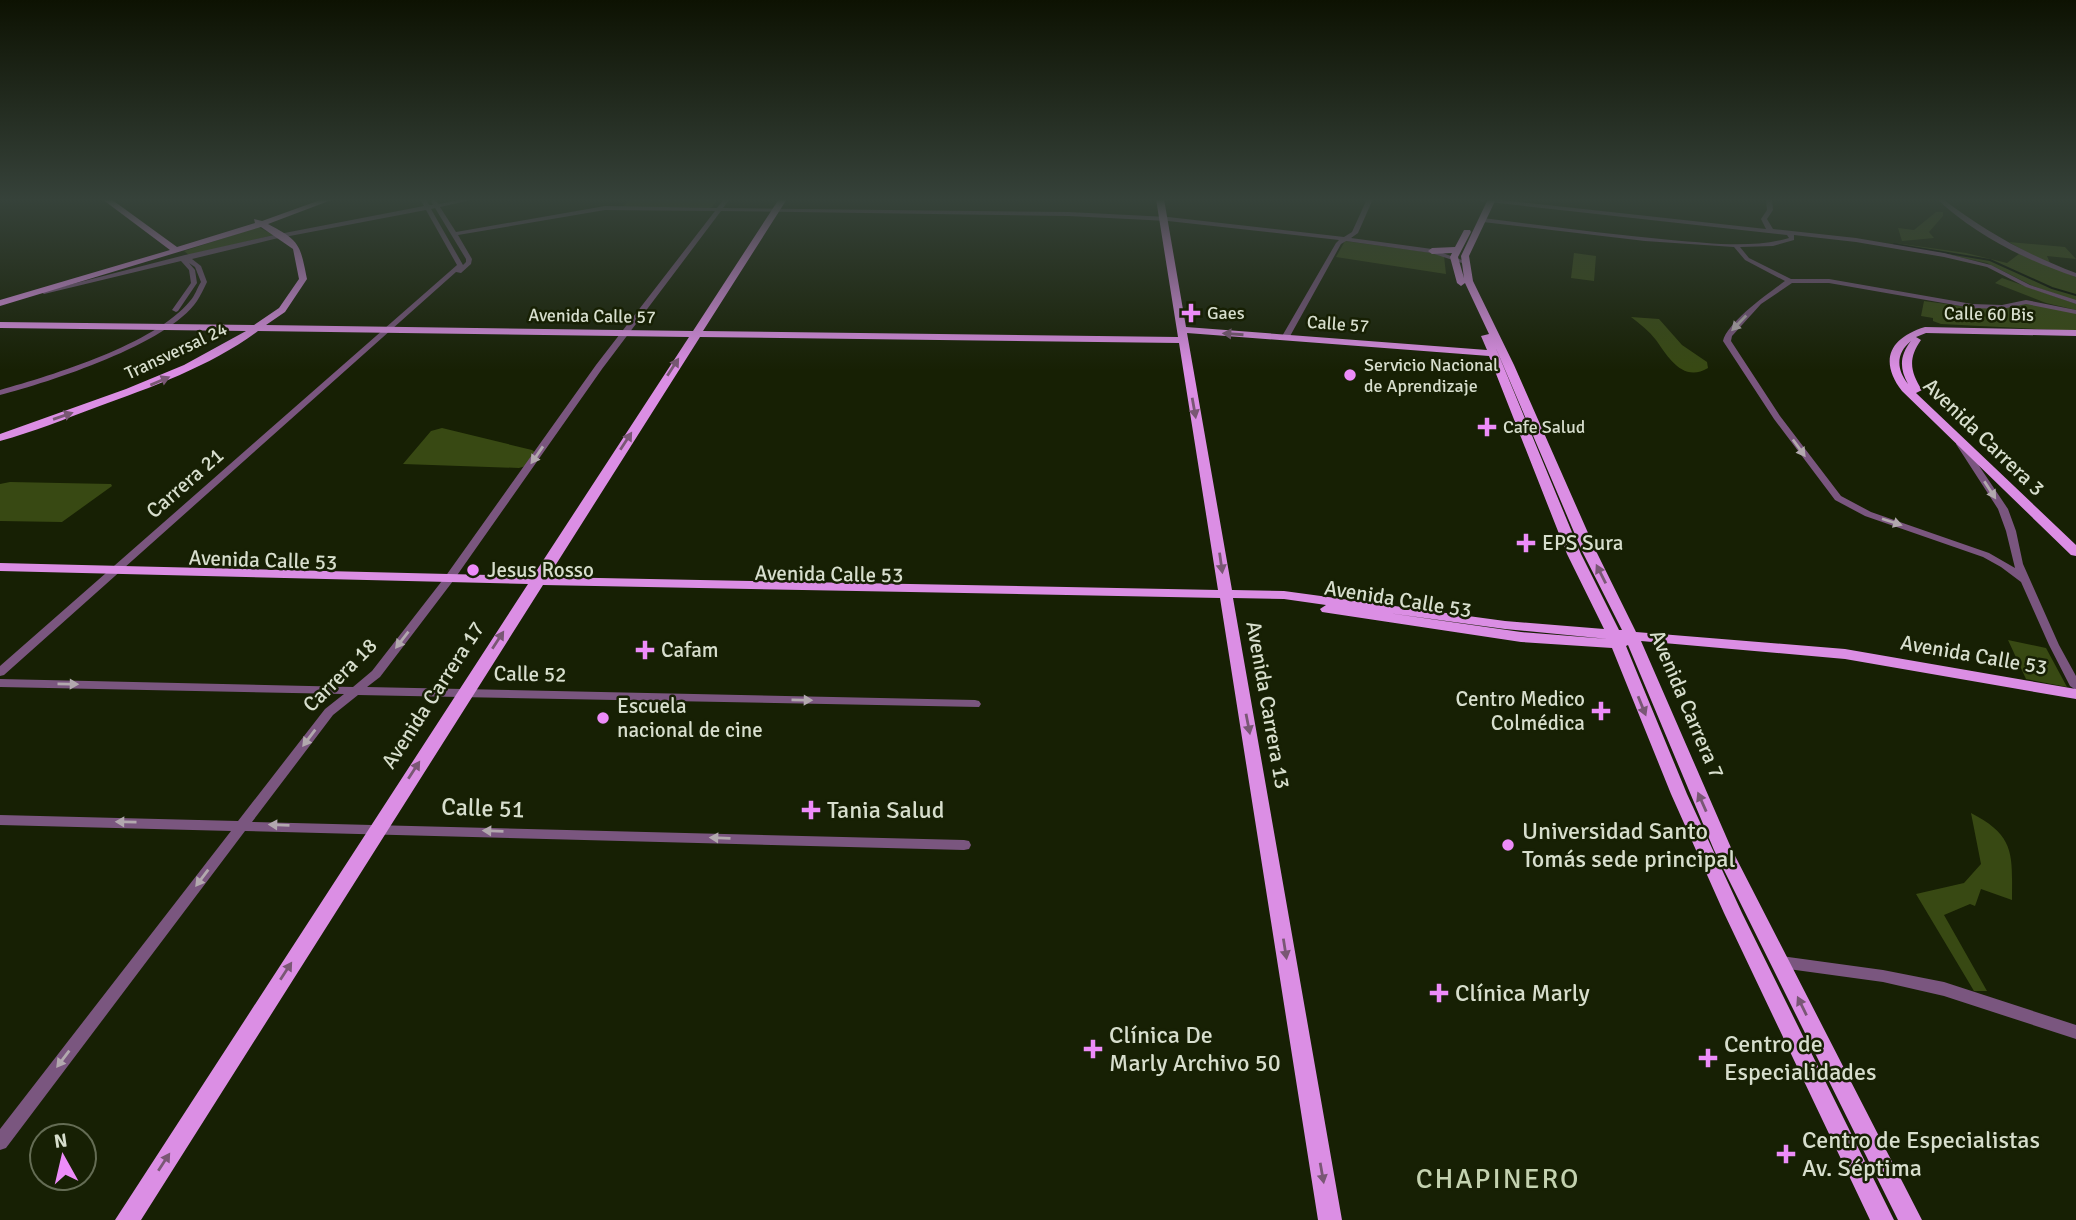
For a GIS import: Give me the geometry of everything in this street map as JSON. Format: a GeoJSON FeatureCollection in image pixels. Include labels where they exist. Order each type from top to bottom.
{"type":"FeatureCollection","features":[{"type":"Feature","properties":{"kind":"main road"},"geometry":{"type":"LineString","coordinates":[[0,294],[161,256]]}},
{"type":"Feature","properties":{"kind":"main road"},"geometry":{"type":"LineString","coordinates":[[0,303],[165,256]]}},
{"type":"Feature","properties":{"kind":"main road","name":"Transversal 24"},"geometry":{"type":"LineString","coordinates":[[3,434],[164,379],[215,355],[261,325],[293,295],[303,274],[301,256]]}},
{"type":"Feature","properties":{"kind":"main road","name":"Avenida Carrera 17"},"geometry":{"type":"LineString","coordinates":[[127,1220],[745,256]]}},
{"type":"Feature","properties":{"kind":"main road","name":"Avenida Carrera 13"},"geometry":{"type":"LineString","coordinates":[[1169,256],[1330,1220]]}},
{"type":"Feature","properties":{"kind":"main road","name":"Avenida Carrera 7"},"geometry":{"type":"LineString","coordinates":[[1458,256],[1455,267],[1574,554],[1624,638],[1718,840],[1910,1220]]}},
{"type":"Feature","properties":{"kind":"main road","name":"Avenida Carrera 7"},"geometry":{"type":"LineString","coordinates":[[1458,256],[1590,551],[1679,794],[1882,1220]]}},
{"type":"Feature","properties":{"kind":"main road","name":"Avenida Calle 57"},"geometry":{"type":"LineString","coordinates":[[0,320],[697,331],[1182,335]]}},
{"type":"Feature","properties":{"kind":"main road","name":"Avenida Calle 57"},"geometry":{"type":"LineString","coordinates":[[0,325],[162,324]]}},
{"type":"Feature","properties":{"kind":"main road","name":"Calle 60 Bis"},"geometry":{"type":"LineString","coordinates":[[1909,342],[1920,331],[1932,329],[2076,334]]}},
{"type":"Feature","properties":{"kind":"main road","name":"Calle 60 Bis"},"geometry":{"type":"LineString","coordinates":[[1909,342],[1937,331],[2055,336],[2076,334]]}},
{"type":"Feature","properties":{"kind":"main road","name":"Calle 57"},"geometry":{"type":"LineString","coordinates":[[1182,335],[1285,338],[1492,353]]}},
{"type":"Feature","properties":{"kind":"main road","name":"Avenida Carrera 3"},"geometry":{"type":"LineString","coordinates":[[1909,342],[1892,359],[1893,373],[1906,389],[2076,552]]}},
{"type":"Feature","properties":{"kind":"main road","name":"Avenida Carrera 3"},"geometry":{"type":"LineString","coordinates":[[1909,342],[1906,374],[1916,389],[2076,541]]}},
{"type":"Feature","properties":{"kind":"main road","name":"Avenida Calle 53"},"geometry":{"type":"LineString","coordinates":[[0,567],[446,583],[1226,597],[1521,638],[1604,644],[1624,638],[1655,638],[1845,654],[2076,694]]}},
{"type":"Feature","properties":{"kind":"main road","name":"Avenida Calle 53"},"geometry":{"type":"LineString","coordinates":[[0,574],[111,573]]}},
{"type":"Feature","properties":{"kind":"street"},"geometry":{"type":"LineString","coordinates":[[0,392],[82,366],[162,324],[180,307],[194,283],[194,273],[180,256]]}},
{"type":"Feature","properties":{"kind":"street"},"geometry":{"type":"LineString","coordinates":[[460,256],[464,264]]}},
{"type":"Feature","properties":{"kind":"street"},"geometry":{"type":"LineString","coordinates":[[461,256],[464,264]]}},
{"type":"Feature","properties":{"kind":"street","name":"Carrera 18"},"geometry":{"type":"LineString","coordinates":[[0,1142],[329,712],[376,674],[446,583],[683,256]]}},
{"type":"Feature","properties":{"kind":"street"},"geometry":{"type":"LineString","coordinates":[[1285,338],[1332,256]]}},
{"type":"Feature","properties":{"kind":"street"},"geometry":{"type":"LineString","coordinates":[[1744,256],[1790,281],[1829,281],[1972,306],[2002,307],[2026,302],[2076,312]]}},
{"type":"Feature","properties":{"kind":"street"},"geometry":{"type":"LineString","coordinates":[[1944,256],[1977,262],[2028,286],[2073,301]]}},
{"type":"Feature","properties":{"kind":"street"},"geometry":{"type":"LineString","coordinates":[[2029,256],[2076,275]]}},
{"type":"Feature","properties":{"kind":"street","name":"Carrera 21"},"geometry":{"type":"LineString","coordinates":[[0,672],[392,327],[405,320],[464,264]]}},
{"type":"Feature","properties":{"kind":"street"},"geometry":{"type":"LineString","coordinates":[[1790,281],[1759,303],[1728,335],[1727,341],[1777,417],[1832,492],[1868,514],[1986,555],[2024,580]]}},
{"type":"Feature","properties":{"kind":"street"},"geometry":{"type":"LineString","coordinates":[[1953,433],[2003,509],[2024,580],[2076,686]]}},
{"type":"Feature","properties":{"kind":"street","name":"Calle 52"},"geometry":{"type":"LineString","coordinates":[[0,683],[975,704]]}},
{"type":"Feature","properties":{"kind":"street","name":"Calle 51"},"geometry":{"type":"LineString","coordinates":[[0,820],[243,824],[964,845]]}},
{"type":"Feature","properties":{"kind":"street"},"geometry":{"type":"LineString","coordinates":[[1781,962],[1934,986],[2076,1032]]}},
{"type":"Feature","properties":{"kind":"green space"},"geometry":{"type":"Polygon","coordinates":[[[1444,256],[1446,274],[1336,257],[1444,256]]]}},
{"type":"Feature","properties":{"kind":"green space"},"geometry":{"type":"Polygon","coordinates":[[[1574,256],[1596,256],[1594,281],[1571,278],[1574,256]]]}},
{"type":"Feature","properties":{"kind":"green space"},"geometry":{"type":"Polygon","coordinates":[[[1954,256],[1978,256],[2007,263],[2016,256],[2024,256],[2076,277],[2076,301],[2033,286],[1987,263],[1954,256]]]}},
{"type":"Feature","properties":{"kind":"green space"},"geometry":{"type":"Polygon","coordinates":[[[2033,256],[2073,256],[2076,259],[2047,256],[2050,263],[2033,256]]]}},
{"type":"Feature","properties":{"kind":"green space"},"geometry":{"type":"Polygon","coordinates":[[[2002,278],[2076,304],[2076,310],[2046,303],[1995,283],[2002,278]]]}},
{"type":"Feature","properties":{"kind":"green space"},"geometry":{"type":"Polygon","coordinates":[[[1924,301],[1976,308],[2030,303],[2076,313],[2076,331],[1941,324],[1933,321],[1933,318],[1921,316],[1924,301]]]}},
{"type":"Feature","properties":{"kind":"green space"},"geometry":{"type":"Polygon","coordinates":[[[1631,317],[1659,319],[1682,345],[1707,362],[1708,368],[1691,372],[1677,366],[1650,334],[1631,317]]]}},
{"type":"Feature","properties":{"kind":"green space"},"geometry":{"type":"Polygon","coordinates":[[[442,428],[536,453],[526,466],[519,468],[403,464],[431,431],[442,428]]]}},
{"type":"Feature","properties":{"kind":"green space"},"geometry":{"type":"Polygon","coordinates":[[[10,482],[112,486],[62,522],[0,521],[0,484],[10,482]]]}},
{"type":"Feature","properties":{"kind":"green space"},"geometry":{"type":"Polygon","coordinates":[[[2008,640],[2046,648],[2067,687],[2026,679],[2008,640]]]}},
{"type":"Feature","properties":{"kind":"green space"},"geometry":{"type":"Polygon","coordinates":[[[1971,813],[1986,821],[2004,839],[2011,859],[2012,900],[1981,889],[1975,906],[1970,904],[1944,915],[1987,991],[1974,991],[1916,894],[1964,883],[1981,864],[1971,813]]]}},
{"type":"Feature","properties":{"kind":"waterway"},"geometry":{"type":"LineString","coordinates":[[1966,256],[1990,260],[2052,288],[2076,295]]}},
{"type":"Feature","properties":{"kind":"place","name":"Gaes"},"geometry":{"type":"Point","coordinates":[1191,313]}},
{"type":"Feature","properties":{"kind":"place","name":"Servicio Nacional de Aprendizaje"},"geometry":{"type":"Point","coordinates":[1350,375]}},
{"type":"Feature","properties":{"kind":"place","name":"Cafe Salud"},"geometry":{"type":"Point","coordinates":[1487,427]}},
{"type":"Feature","properties":{"kind":"place","name":"EPS Sura"},"geometry":{"type":"Point","coordinates":[1526,543]}},
{"type":"Feature","properties":{"kind":"place","name":"Jesus Rosso"},"geometry":{"type":"Point","coordinates":[473,570]}},
{"type":"Feature","properties":{"kind":"place","name":"Cafam"},"geometry":{"type":"Point","coordinates":[645,650]}},
{"type":"Feature","properties":{"kind":"place","name":"Centro Medico Colmédica"},"geometry":{"type":"Point","coordinates":[1601,711]}},
{"type":"Feature","properties":{"kind":"place","name":"Escuela nacional de cine"},"geometry":{"type":"Point","coordinates":[603,718]}},
{"type":"Feature","properties":{"kind":"place","name":"Tania Salud"},"geometry":{"type":"Point","coordinates":[811,810]}},
{"type":"Feature","properties":{"kind":"place","name":"Universidad Santo Tomás sede principal"},"geometry":{"type":"Point","coordinates":[1508,845]}},
{"type":"Feature","properties":{"kind":"place","name":"Clínica Marly"},"geometry":{"type":"Point","coordinates":[1439,993]}},
{"type":"Feature","properties":{"kind":"place","name":"Clínica De Marly Archivo 50"},"geometry":{"type":"Point","coordinates":[1093,1049]}},
{"type":"Feature","properties":{"kind":"place","name":"Centro de Especialidades"},"geometry":{"type":"Point","coordinates":[1708,1058]}},
{"type":"Feature","properties":{"kind":"place","name":"Centro de Especialistas Av. Séptima"},"geometry":{"type":"Point","coordinates":[1786,1154]}},
{"type":"Feature","properties":{"kind":"district","name":"CHAPINERO"},"geometry":{"type":"Point","coordinates":[1498,1179]}}]}
